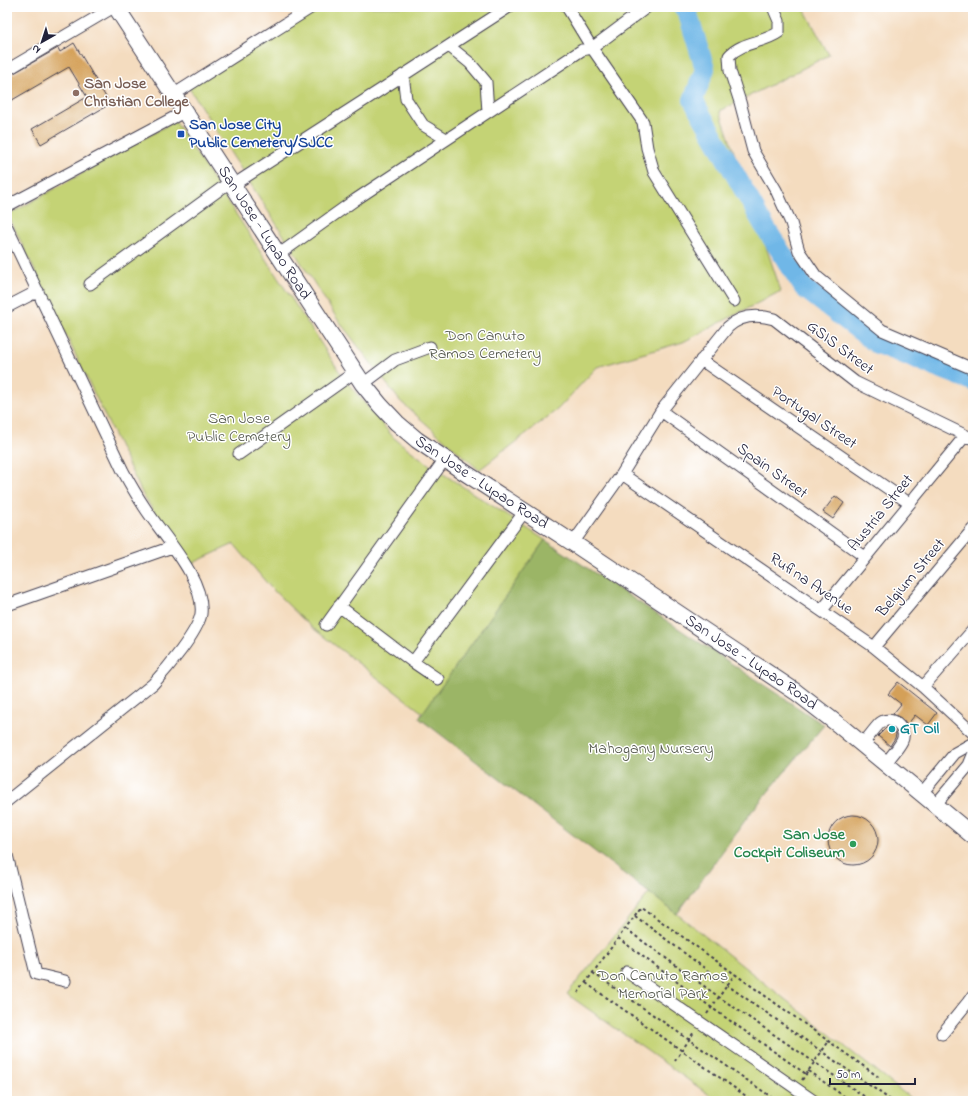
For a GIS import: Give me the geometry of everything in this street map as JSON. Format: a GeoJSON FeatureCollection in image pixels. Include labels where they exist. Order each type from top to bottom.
{"type":"FeatureCollection","features":[{"type":"Feature","properties":{"kind":"highway","name":"San Jose - Lupao Road"},"geometry":{"type":"LineString","coordinates":[[115,7],[359,378],[380,405],[397,423],[417,440],[445,459],[796,692],[936,804],[973,836]]}},
{"type":"Feature","properties":{"kind":"street"},"geometry":{"type":"LineString","coordinates":[[7,70],[115,7]]}},
{"type":"Feature","properties":{"kind":"street"},"geometry":{"type":"LineString","coordinates":[[173,95],[298,11],[312,7]]}},
{"type":"Feature","properties":{"kind":"street"},"geometry":{"type":"LineString","coordinates":[[90,284],[232,183],[509,7]]}},
{"type":"Feature","properties":{"kind":"street"},"geometry":{"type":"LineString","coordinates":[[567,7],[592,48],[642,122],[647,148],[654,172],[734,301]]}},
{"type":"Feature","properties":{"kind":"street"},"geometry":{"type":"LineString","coordinates":[[278,255],[355,200],[446,139],[582,50],[592,48],[646,7]]}},
{"type":"Feature","properties":{"kind":"street"},"geometry":{"type":"LineString","coordinates":[[773,7],[779,21],[779,32],[772,37],[734,50],[729,56],[730,71],[753,152],[776,190],[791,223],[799,251],[816,276],[882,330],[973,370]]}},
{"type":"Feature","properties":{"kind":"street"},"geometry":{"type":"LineString","coordinates":[[449,46],[470,63],[486,82],[488,112]]}},
{"type":"Feature","properties":{"kind":"street"},"geometry":{"type":"LineString","coordinates":[[403,75],[406,99],[423,125],[446,139]]}},
{"type":"Feature","properties":{"kind":"street"},"geometry":{"type":"LineString","coordinates":[[7,206],[184,112]]}},
{"type":"Feature","properties":{"kind":"street"},"geometry":{"type":"LineString","coordinates":[[7,227],[123,471],[145,509],[190,571],[200,597],[200,614],[198,624],[193,633],[153,684],[7,801]]}},
{"type":"Feature","properties":{"kind":"street"},"geometry":{"type":"LineString","coordinates":[[7,307],[38,291]]}},
{"type":"Feature","properties":{"kind":"street","name":"GSIS Street"},"geometry":{"type":"LineString","coordinates":[[701,360],[731,324],[748,317],[761,316],[774,319],[855,382],[969,437]]}},
{"type":"Feature","properties":{"kind":"street"},"geometry":{"type":"LineString","coordinates":[[239,454],[359,378],[395,360],[430,347]]}},
{"type":"Feature","properties":{"kind":"street"},"geometry":{"type":"LineString","coordinates":[[573,543],[622,474],[661,412],[701,360]]}},
{"type":"Feature","properties":{"kind":"street","name":"Portugal Street"},"geometry":{"type":"LineString","coordinates":[[701,360],[909,503]]}},
{"type":"Feature","properties":{"kind":"street","name":"Spain Street"},"geometry":{"type":"LineString","coordinates":[[661,412],[865,557]]}},
{"type":"Feature","properties":{"kind":"street","name":"Austria Street"},"geometry":{"type":"LineString","coordinates":[[822,610],[909,503],[969,437]]}},
{"type":"Feature","properties":{"kind":"street"},"geometry":{"type":"LineString","coordinates":[[326,625],[445,459]]}},
{"type":"Feature","properties":{"kind":"street","name":"Rufina Avenue"},"geometry":{"type":"LineString","coordinates":[[622,474],[874,647],[923,687],[973,733]]}},
{"type":"Feature","properties":{"kind":"street"},"geometry":{"type":"LineString","coordinates":[[413,662],[524,511]]}},
{"type":"Feature","properties":{"kind":"street","name":"Belgium Street"},"geometry":{"type":"LineString","coordinates":[[874,647],[973,529]]}},
{"type":"Feature","properties":{"kind":"street"},"geometry":{"type":"LineString","coordinates":[[7,605],[172,547]]}},
{"type":"Feature","properties":{"kind":"street"},"geometry":{"type":"LineString","coordinates":[[339,606],[438,679]]}},
{"type":"Feature","properties":{"kind":"street"},"geometry":{"type":"LineString","coordinates":[[923,687],[973,630]]}},
{"type":"Feature","properties":{"kind":"street"},"geometry":{"type":"LineString","coordinates":[[862,745],[881,722],[889,721],[897,724],[903,733],[902,741],[885,764]]}},
{"type":"Feature","properties":{"kind":"street"},"geometry":{"type":"LineString","coordinates":[[922,793],[955,753],[973,743]]}},
{"type":"Feature","properties":{"kind":"street"},"geometry":{"type":"LineString","coordinates":[[936,804],[969,765],[973,755]]}},
{"type":"Feature","properties":{"kind":"street"},"geometry":{"type":"LineString","coordinates":[[7,855],[36,974],[65,981]]}},
{"type":"Feature","properties":{"kind":"street"},"geometry":{"type":"LineString","coordinates":[[627,972],[814,1101]]}},
{"type":"Feature","properties":{"kind":"street"},"geometry":{"type":"LineString","coordinates":[[942,1034],[973,996]]}},
{"type":"Feature","properties":{"kind":"path"},"geometry":{"type":"LineString","coordinates":[[578,993],[641,907],[880,1078]]}},
{"type":"Feature","properties":{"kind":"path"},"geometry":{"type":"LineString","coordinates":[[635,916],[727,986],[892,1101]]}},
{"type":"Feature","properties":{"kind":"path"},"geometry":{"type":"LineString","coordinates":[[626,929],[719,997],[815,1061],[871,1101]]}},
{"type":"Feature","properties":{"kind":"path"},"geometry":{"type":"LineString","coordinates":[[618,938],[712,1008],[806,1074]]}},
{"type":"Feature","properties":{"kind":"path"},"geometry":{"type":"LineString","coordinates":[[593,972],[777,1101]]}},
{"type":"Feature","properties":{"kind":"path"},"geometry":{"type":"LineString","coordinates":[[586,983],[753,1101]]}},
{"type":"Feature","properties":{"kind":"path"},"geometry":{"type":"LineString","coordinates":[[796,1089],[829,1041]]}},
{"type":"Feature","properties":{"kind":"path"},"geometry":{"type":"LineString","coordinates":[[808,1071],[851,1101]]}},
{"type":"Feature","properties":{"kind":"green space","name":"Don Canuto Ramos Cemetery"},"geometry":{"type":"Polygon","coordinates":[[[317,7],[803,7],[829,55],[720,111],[781,291],[683,342],[597,367],[558,409],[479,470],[400,401],[338,320],[189,88],[317,7]]]}},
{"type":"Feature","properties":{"kind":"green space","name":"San Jose Public Cemetery"},"geometry":{"type":"Polygon","coordinates":[[[175,121],[345,380],[394,438],[431,466],[545,540],[423,713],[310,626],[271,588],[234,544],[191,564],[144,497],[8,215],[175,121]]]}},
{"type":"Feature","properties":{"kind":"green space","name":"Mahogany Nursery"},"geometry":{"type":"Polygon","coordinates":[[[545,540],[824,725],[752,811],[677,914],[419,718],[545,540]]]}},
{"type":"Feature","properties":{"kind":"green space","name":"Don Canuto Ramos Memorial Park"},"geometry":{"type":"Polygon","coordinates":[[[649,893],[914,1101],[718,1101],[567,994],[649,893]]]}},
{"type":"Feature","properties":{"kind":"building"},"geometry":{"type":"Polygon","coordinates":[[[74,43],[110,104],[41,144],[32,129],[87,97],[69,67],[7,103],[7,77],[58,48],[60,52],[74,43]]]}},
{"type":"Feature","properties":{"kind":"building"},"geometry":{"type":"Polygon","coordinates":[[[835,496],[844,503],[833,519],[823,512],[835,496]]]}},
{"type":"Feature","properties":{"kind":"building"},"geometry":{"type":"Polygon","coordinates":[[[898,682],[937,713],[928,725],[915,715],[907,725],[901,718],[893,714],[901,704],[888,694],[898,682]]]}},
{"type":"Feature","properties":{"kind":"building"},"geometry":{"type":"Polygon","coordinates":[[[886,728],[893,730],[896,734],[890,746],[878,736],[886,728]]]}},
{"type":"Feature","properties":{"kind":"building","name":"San Jose Cockpit Coliseum"},"geometry":{"type":"Polygon","coordinates":[[[858,815],[863,816],[871,822],[877,830],[877,850],[871,858],[863,864],[848,865],[843,864],[835,858],[829,850],[828,835],[829,830],[835,822],[843,816],[858,815]]]}},
{"type":"Feature","properties":{"kind":"waterway"},"geometry":{"type":"LineString","coordinates":[[683,7],[687,11],[705,69],[693,100],[763,224],[804,288],[877,344],[973,381]]}},
{"type":"Feature","properties":{"kind":"place","name":"San Jose Christian College"},"geometry":{"type":"Point","coordinates":[76,93]}},
{"type":"Feature","properties":{"kind":"place","name":"San Jose City Public Cemetery/SJCC"},"geometry":{"type":"Point","coordinates":[181,134]}},
{"type":"Feature","properties":{"kind":"place","name":"GT Oil"},"geometry":{"type":"Point","coordinates":[892,729]}},
{"type":"Feature","properties":{"kind":"place","name":"San Jose Cockpit Coliseum"},"geometry":{"type":"Point","coordinates":[853,844]}}]}
